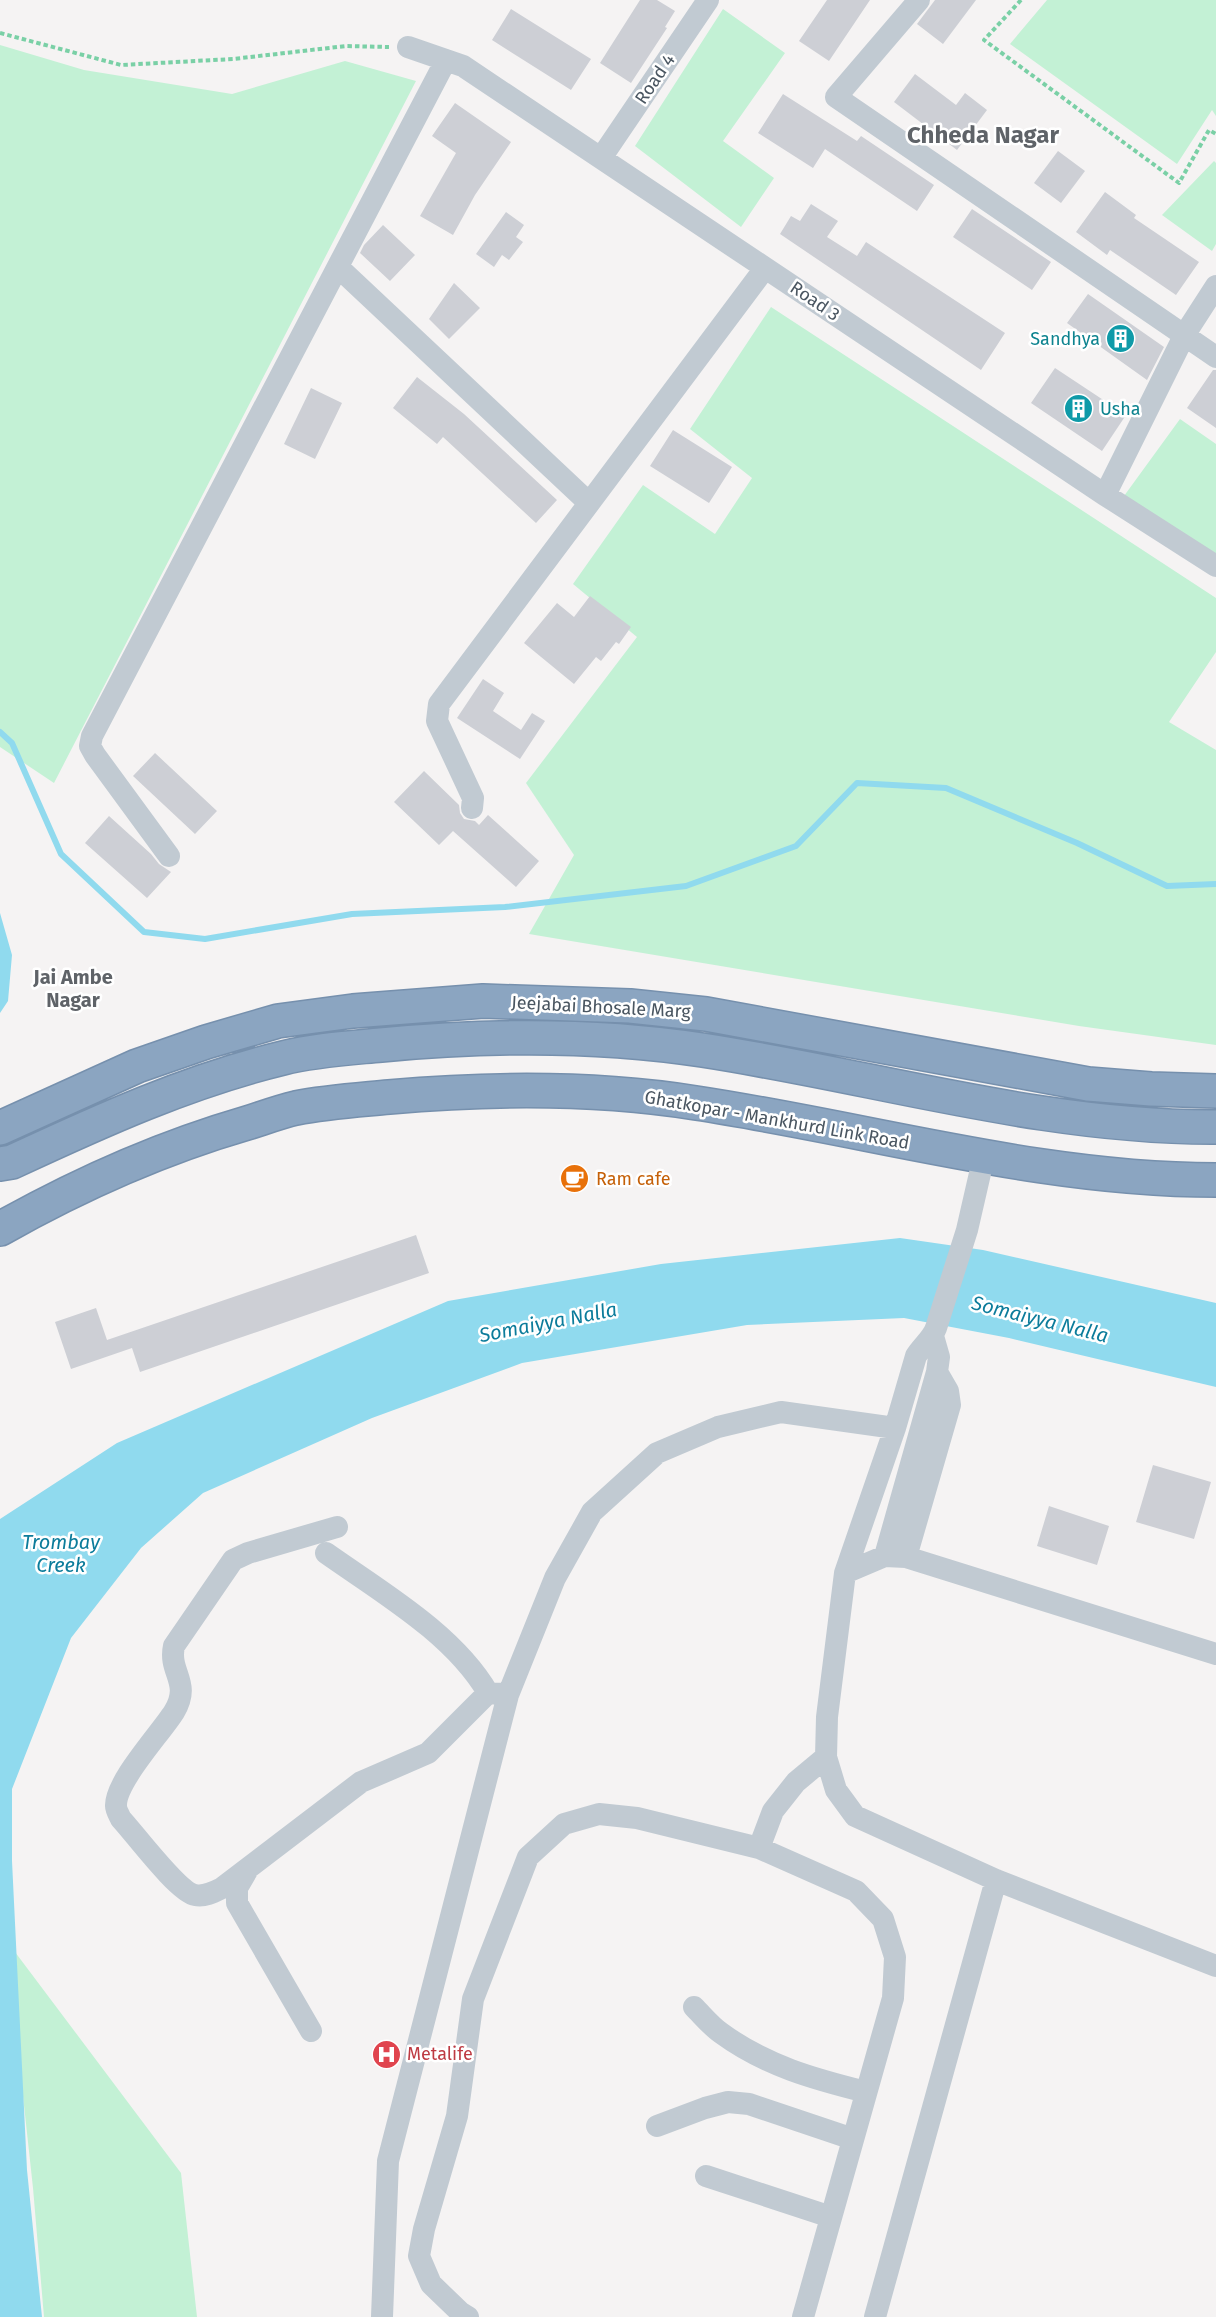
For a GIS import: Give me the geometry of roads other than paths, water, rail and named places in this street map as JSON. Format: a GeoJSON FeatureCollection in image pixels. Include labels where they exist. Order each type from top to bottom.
{"type":"FeatureCollection","features":[{"type":"Feature","properties":{"kind":"highway","name":"Jeejabai Bhosale Marg"},"geometry":{"type":"LineString","coordinates":[[0,1128],[137,1066],[206,1042],[278,1021],[352,1011],[483,1001],[630,1006],[706,1014],[1088,1084],[1216,1091]]}},
{"type":"Feature","properties":{"kind":"highway"},"geometry":{"type":"LineString","coordinates":[[0,1164],[12,1162],[150,1100],[216,1077],[285,1057],[420,1041],[484,1038],[627,1042],[701,1050],[1083,1120],[1149,1126],[1216,1127]]}},
{"type":"Feature","properties":{"kind":"highway","name":"Ghatkopar - Mankhurd Link Road"},"geometry":{"type":"LineString","coordinates":[[0,1229],[34,1210],[168,1149],[296,1108],[423,1094],[484,1090],[621,1095],[684,1101],[1076,1172],[1146,1178],[1216,1180]]}},
{"type":"Feature","properties":{"kind":"street","name":"Road 4"},"geometry":{"type":"LineString","coordinates":[[602,158],[708,0]]}},
{"type":"Feature","properties":{"kind":"street"},"geometry":{"type":"LineString","coordinates":[[919,0],[836,98],[1216,357]]}},
{"type":"Feature","properties":{"kind":"street","name":"Road 3"},"geometry":{"type":"LineString","coordinates":[[408,47],[463,66],[1105,495],[1216,566]]}},
{"type":"Feature","properties":{"kind":"street"},"geometry":{"type":"LineString","coordinates":[[169,856],[95,755],[90,746],[93,736],[446,60]]}},
{"type":"Feature","properties":{"kind":"street"},"geometry":{"type":"LineString","coordinates":[[338,267],[589,503]]}},
{"type":"Feature","properties":{"kind":"street"},"geometry":{"type":"LineString","coordinates":[[472,808],[473,798],[437,721],[439,704],[765,268]]}},
{"type":"Feature","properties":{"kind":"street"},"geometry":{"type":"LineString","coordinates":[[1105,495],[1185,334],[1216,286]]}},
{"type":"Feature","properties":{"kind":"street"},"geometry":{"type":"LineString","coordinates":[[984,1156],[967,1230],[934,1332],[916,1356],[895,1428],[845,1573],[827,1717],[826,1757],[836,1790],[855,1816],[996,1880],[1216,1966]]}},
{"type":"Feature","properties":{"kind":"street"},"geometry":{"type":"LineString","coordinates":[[896,1556],[937,1372],[939,1357],[934,1332]]}},
{"type":"Feature","properties":{"kind":"street"},"geometry":{"type":"LineString","coordinates":[[382,2317],[388,2161],[498,1694],[555,1578],[592,1512],[657,1453],[718,1427],[781,1412],[895,1428]]}},
{"type":"Feature","properties":{"kind":"street"},"geometry":{"type":"LineString","coordinates":[[337,1527],[248,1553],[233,1560],[174,1646],[171,1658],[180,1680],[182,1697],[119,1791],[115,1808],[121,1819],[180,1886],[194,1895],[210,1894],[222,1888],[361,1782],[428,1753],[498,1694]]}},
{"type":"Feature","properties":{"kind":"street"},"geometry":{"type":"LineString","coordinates":[[326,1553],[432,1630],[498,1694]]}},
{"type":"Feature","properties":{"kind":"street"},"geometry":{"type":"LineString","coordinates":[[845,1573],[896,1556],[1216,1654]]}},
{"type":"Feature","properties":{"kind":"street"},"geometry":{"type":"LineString","coordinates":[[759,1848],[773,1811],[796,1782],[826,1757]]}},
{"type":"Feature","properties":{"kind":"street"},"geometry":{"type":"LineString","coordinates":[[468,2317],[431,2284],[419,2256],[424,2229],[457,2116],[473,1999],[528,1857],[564,1824],[599,1814],[637,1818],[759,1848],[856,1891],[883,1919],[895,1957],[893,1998],[803,2317]]}},
{"type":"Feature","properties":{"kind":"street"},"geometry":{"type":"LineString","coordinates":[[248,1868],[237,1888],[237,1903],[311,2031]]}},
{"type":"Feature","properties":{"kind":"street"},"geometry":{"type":"LineString","coordinates":[[875,2317],[996,1880]]}},
{"type":"Feature","properties":{"kind":"street"},"geometry":{"type":"LineString","coordinates":[[694,2007],[720,2033],[761,2057],[800,2075],[866,2092]]}},
{"type":"Feature","properties":{"kind":"street"},"geometry":{"type":"LineString","coordinates":[[657,2126],[728,2102],[749,2104],[853,2139]]}},
{"type":"Feature","properties":{"kind":"street"},"geometry":{"type":"LineString","coordinates":[[706,2176],[831,2217]]}},
{"type":"Feature","properties":{"kind":"water"},"geometry":{"type":"Polygon","coordinates":[[[0,913],[12,955],[8,1001],[0,1013],[0,913]]]}},
{"type":"Feature","properties":{"kind":"water","name":"Trombay Creek"},"geometry":{"type":"Polygon","coordinates":[[[900,1238],[983,1250],[1216,1303],[1216,1387],[1009,1338],[904,1318],[747,1325],[522,1363],[372,1418],[203,1493],[141,1548],[71,1638],[12,1789],[12,1861],[27,2170],[42,2317],[0,2317],[0,1519],[117,1443],[448,1301],[661,1264],[900,1238]]]}},
{"type":"Feature","properties":{"kind":"waterway"},"geometry":{"type":"LineString","coordinates":[[0,732],[12,743],[61,854],[144,932],[205,939],[352,914],[505,907],[686,886],[796,846],[857,783],[946,788],[1077,843],[1167,886],[1216,884]]}},
{"type":"Feature","properties":{"kind":"place","name":"Sandhya"},"geometry":{"type":"Point","coordinates":[1121,339]}},
{"type":"Feature","properties":{"kind":"place","name":"Usha"},"geometry":{"type":"Point","coordinates":[1079,409]}},
{"type":"Feature","properties":{"kind":"place","name":"Ram cafe"},"geometry":{"type":"Point","coordinates":[575,1179]}},
{"type":"Feature","properties":{"kind":"place","name":"Metalife"},"geometry":{"type":"Point","coordinates":[386,2054]}},
{"type":"Feature","properties":{"kind":"district","name":"Chheda Nagar"},"geometry":{"type":"Point","coordinates":[983,135]}},
{"type":"Feature","properties":{"kind":"district","name":"Jai Ambe Nagar"},"geometry":{"type":"Point","coordinates":[73,988]}},
{"type":"Feature","properties":{"kind":"water label","name":"Somaiyya Nalla"},"geometry":{"type":"Point","coordinates":[1040,1319]}},
{"type":"Feature","properties":{"kind":"water label","name":"Somaiyya Nalla"},"geometry":{"type":"Point","coordinates":[548,1322]}}]}
